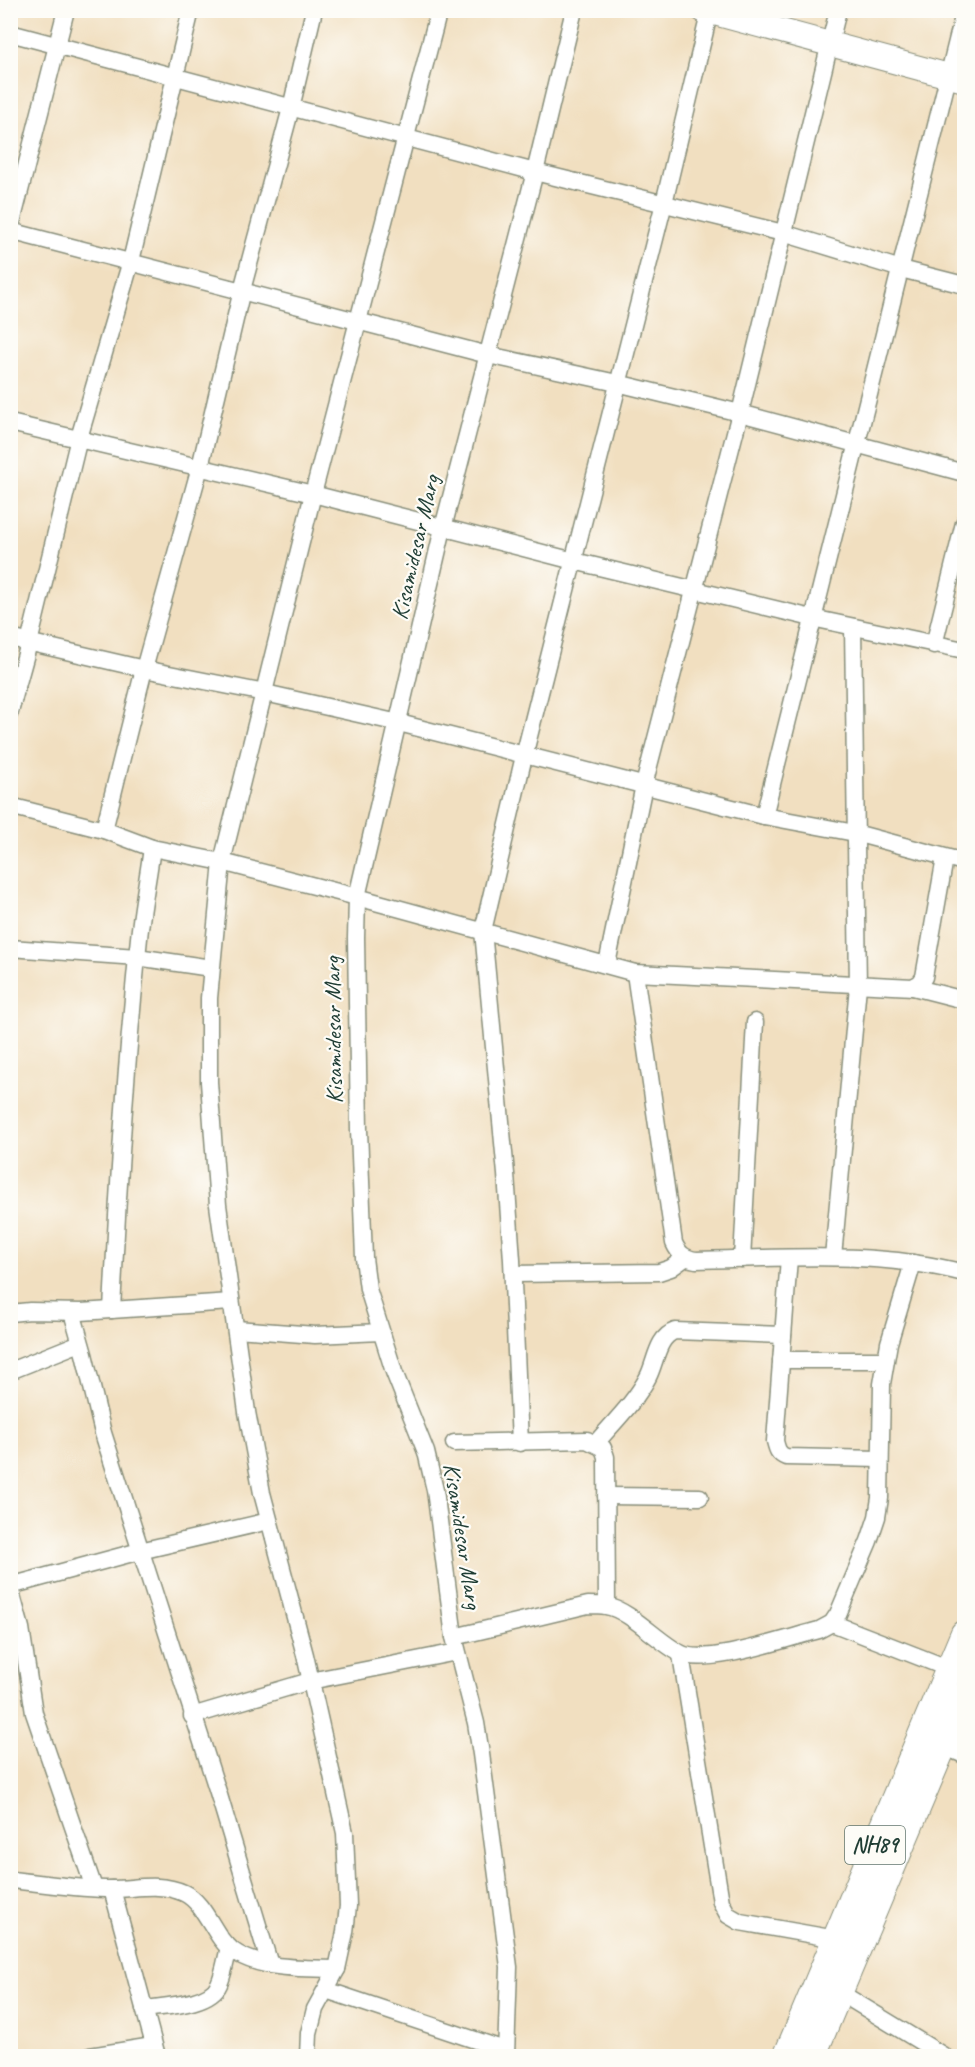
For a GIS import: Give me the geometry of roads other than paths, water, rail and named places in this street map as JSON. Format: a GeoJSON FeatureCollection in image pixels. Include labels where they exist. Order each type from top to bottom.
{"type":"FeatureCollection","features":[{"type":"Feature","properties":{"kind":"main road","name":"NH89"},"geometry":{"type":"LineString","coordinates":[[787,2056],[964,1634]]}},
{"type":"Feature","properties":{"kind":"main road","name":"NH89"},"geometry":{"type":"LineString","coordinates":[[812,2056],[839,1992],[954,1750],[964,1696]]}},
{"type":"Feature","properties":{"kind":"street"},"geometry":{"type":"LineString","coordinates":[[66,10],[10,230],[488,355],[740,413],[964,473]]}},
{"type":"Feature","properties":{"kind":"street"},"geometry":{"type":"LineString","coordinates":[[10,712],[79,438],[131,261],[191,10]]}},
{"type":"Feature","properties":{"kind":"street"},"geometry":{"type":"LineString","coordinates":[[104,830],[144,669],[200,467],[242,290],[291,108],[314,10]]}},
{"type":"Feature","properties":{"kind":"street"},"geometry":{"type":"LineString","coordinates":[[308,2056],[312,2018],[319,2000],[337,1969],[345,1932],[348,1906],[345,1833],[310,1681],[262,1493],[247,1412],[218,1205],[208,1082],[211,968],[222,862],[313,494],[440,10]]}},
{"type":"Feature","properties":{"kind":"street","name":"Kisamidesar Marg"},"geometry":{"type":"LineString","coordinates":[[506,2053],[508,1967],[478,1733],[455,1645],[435,1490],[426,1452],[406,1407],[368,1289],[364,1257],[359,1130],[357,897],[443,528],[574,10]]}},
{"type":"Feature","properties":{"kind":"street"},"geometry":{"type":"LineString","coordinates":[[606,964],[644,785],[740,413],[838,10]]}},
{"type":"Feature","properties":{"kind":"street"},"geometry":{"type":"LineString","coordinates":[[520,1443],[506,1174],[483,931],[524,756],[664,203],[708,11],[956,78]]}},
{"type":"Feature","properties":{"kind":"street"},"geometry":{"type":"LineString","coordinates":[[764,816],[901,269],[956,78],[964,13]]}},
{"type":"Feature","properties":{"kind":"street"},"geometry":{"type":"LineString","coordinates":[[10,33],[534,172],[783,233],[901,269],[964,285]]}},
{"type":"Feature","properties":{"kind":"street"},"geometry":{"type":"LineString","coordinates":[[10,423],[313,494],[574,561],[812,618],[964,650]]}},
{"type":"Feature","properties":{"kind":"street"},"geometry":{"type":"LineString","coordinates":[[934,645],[964,524]]}},
{"type":"Feature","properties":{"kind":"street"},"geometry":{"type":"LineString","coordinates":[[833,1257],[858,986],[853,627]]}},
{"type":"Feature","properties":{"kind":"street"},"geometry":{"type":"LineString","coordinates":[[10,638],[399,723],[764,816],[855,833],[964,862]]}},
{"type":"Feature","properties":{"kind":"street"},"geometry":{"type":"LineString","coordinates":[[10,806],[104,830],[152,848],[222,862],[635,973],[913,987],[964,1000]]}},
{"type":"Feature","properties":{"kind":"street"},"geometry":{"type":"LineString","coordinates":[[112,1310],[119,1169],[137,957],[152,848]]}},
{"type":"Feature","properties":{"kind":"street"},"geometry":{"type":"LineString","coordinates":[[913,987],[924,977],[945,858]]}},
{"type":"Feature","properties":{"kind":"street"},"geometry":{"type":"LineString","coordinates":[[10,948],[137,957],[211,968]]}},
{"type":"Feature","properties":{"kind":"street"},"geometry":{"type":"LineString","coordinates":[[635,973],[674,1243],[678,1252],[685,1258],[696,1260],[833,1257],[913,1263],[937,1266],[964,1274]]}},
{"type":"Feature","properties":{"kind":"street"},"geometry":{"type":"LineString","coordinates":[[742,1259],[755,1022]]}},
{"type":"Feature","properties":{"kind":"street"},"geometry":{"type":"LineString","coordinates":[[513,1274],[659,1272],[671,1268],[685,1258]]}},
{"type":"Feature","properties":{"kind":"street"},"geometry":{"type":"LineString","coordinates":[[789,1258],[775,1441],[780,1455],[880,1459]]}},
{"type":"Feature","properties":{"kind":"street"},"geometry":{"type":"LineString","coordinates":[[192,1716],[310,1681],[455,1645],[588,1605],[607,1606],[622,1613],[681,1654],[696,1657],[719,1656],[819,1630],[832,1623],[843,1604],[877,1517],[880,1498],[882,1384],[885,1360],[913,1263]]}},
{"type":"Feature","properties":{"kind":"street"},"geometry":{"type":"LineString","coordinates":[[10,1313],[72,1312],[231,1302]]}},
{"type":"Feature","properties":{"kind":"street"},"geometry":{"type":"LineString","coordinates":[[72,1312],[103,1434],[225,1814],[270,1965]]}},
{"type":"Feature","properties":{"kind":"street"},"geometry":{"type":"LineString","coordinates":[[236,1329],[315,1335],[381,1332]]}},
{"type":"Feature","properties":{"kind":"street"},"geometry":{"type":"LineString","coordinates":[[596,1443],[632,1401],[648,1378],[663,1339],[668,1333],[675,1331],[783,1335]]}},
{"type":"Feature","properties":{"kind":"street"},"geometry":{"type":"LineString","coordinates":[[10,1371],[80,1343]]}},
{"type":"Feature","properties":{"kind":"street"},"geometry":{"type":"LineString","coordinates":[[782,1360],[885,1360]]}},
{"type":"Feature","properties":{"kind":"street"},"geometry":{"type":"LineString","coordinates":[[454,1443],[587,1440],[603,1448],[606,1457],[607,1606]]}},
{"type":"Feature","properties":{"kind":"street"},"geometry":{"type":"LineString","coordinates":[[606,1496],[700,1497]]}},
{"type":"Feature","properties":{"kind":"street"},"geometry":{"type":"LineString","coordinates":[[94,1888],[34,1713],[21,1628],[10,1587],[140,1551],[269,1521]]}},
{"type":"Feature","properties":{"kind":"street"},"geometry":{"type":"LineString","coordinates":[[832,1623],[950,1670]]}},
{"type":"Feature","properties":{"kind":"street"},"geometry":{"type":"LineString","coordinates":[[681,1654],[721,1902],[728,1915],[740,1922],[836,1939]]}},
{"type":"Feature","properties":{"kind":"street"},"geometry":{"type":"LineString","coordinates":[[10,1880],[112,1889],[170,1888],[184,1893],[193,1900],[222,1941],[246,1957],[270,1965],[290,1968],[337,1969]]}},
{"type":"Feature","properties":{"kind":"street"},"geometry":{"type":"LineString","coordinates":[[90,2056],[155,2051],[112,1889]]}},
{"type":"Feature","properties":{"kind":"street"},"geometry":{"type":"LineString","coordinates":[[144,2009],[200,2000],[212,1994],[218,1986],[229,1947]]}},
{"type":"Feature","properties":{"kind":"street"},"geometry":{"type":"LineString","coordinates":[[326,1990],[506,2053]]}},
{"type":"Feature","properties":{"kind":"street"},"geometry":{"type":"LineString","coordinates":[[839,1992],[944,2056]]}}]}
